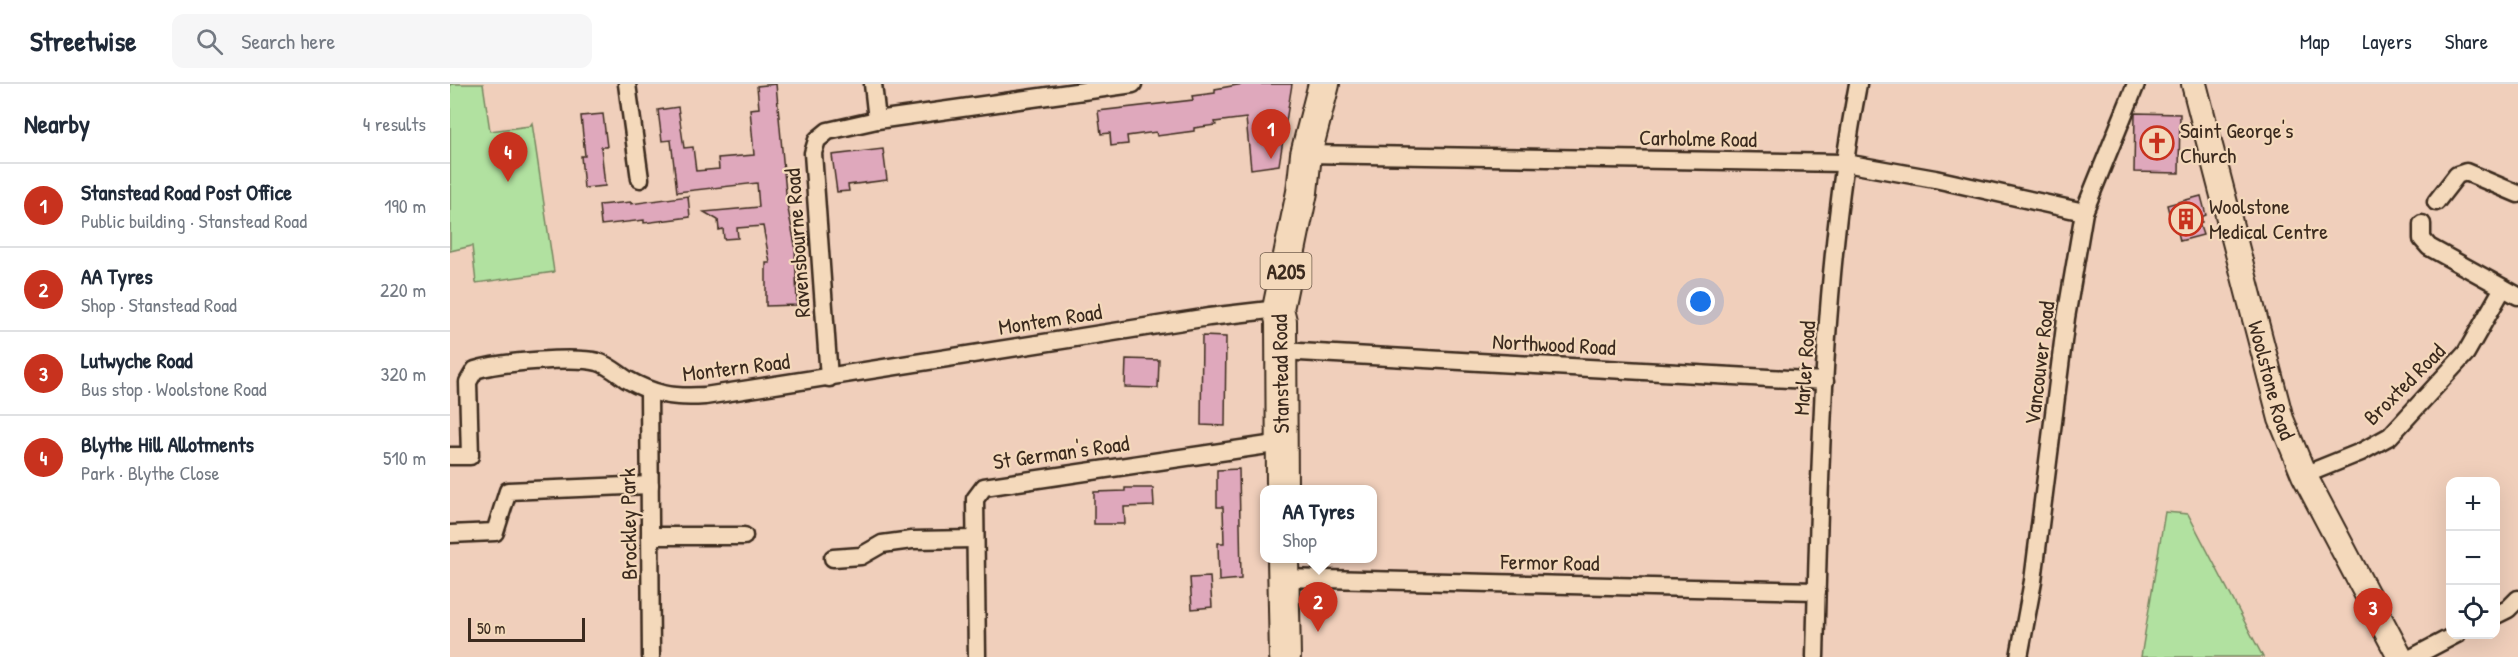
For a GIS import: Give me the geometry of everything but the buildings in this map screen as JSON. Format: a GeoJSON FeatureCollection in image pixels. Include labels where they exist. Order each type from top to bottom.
{"type":"FeatureCollection","features":[{"type":"Feature","properties":{"kind":"highway","name":"Stanstead Road"},"geometry":{"type":"LineString","coordinates":[[1282,485],[1281,321],[1278,309],[1302,192],[1306,154],[1324,84]]}},
{"type":"Feature","properties":{"kind":"highway"},"geometry":{"type":"LineString","coordinates":[[1283,568],[1285,657]]}},
{"type":"Feature","properties":{"kind":"street"},"geometry":{"type":"LineString","coordinates":[[627,84],[640,179]]}},
{"type":"Feature","properties":{"kind":"street"},"geometry":{"type":"LineString","coordinates":[[873,84],[877,120]]}},
{"type":"Feature","properties":{"kind":"street","name":"Ravensbourne Road"},"geometry":{"type":"LineString","coordinates":[[829,378],[813,153],[817,140],[828,131],[877,120],[1133,84]]}},
{"type":"Feature","properties":{"kind":"street","name":"Marler Road"},"geometry":{"type":"LineString","coordinates":[[1815,657],[1825,381],[1845,164],[1858,84]]}},
{"type":"Feature","properties":{"kind":"street","name":"Vancouver Road"},"geometry":{"type":"LineString","coordinates":[[2019,657],[2033,581],[2074,263],[2084,212],[2136,84]]}},
{"type":"Feature","properties":{"kind":"street","name":"Woolstone Road"},"geometry":{"type":"LineString","coordinates":[[2194,84],[2281,419],[2304,475],[2400,657]]}},
{"type":"Feature","properties":{"kind":"street","name":"Carholme Road"},"geometry":{"type":"LineString","coordinates":[[1306,154],[1845,164],[1935,179],[2084,212]]}},
{"type":"Feature","properties":{"kind":"street"},"geometry":{"type":"LineString","coordinates":[[2436,202],[2457,175],[2466,172],[2518,194]]}},
{"type":"Feature","properties":{"kind":"street"},"geometry":{"type":"LineString","coordinates":[[2422,224],[2422,238],[2428,247],[2511,292]]}},
{"type":"Feature","properties":{"kind":"street","name":"Broxted Road"},"geometry":{"type":"LineString","coordinates":[[2304,475],[2361,453],[2391,436],[2466,353],[2511,292]]}},
{"type":"Feature","properties":{"kind":"street","name":"Montem Road"},"geometry":{"type":"LineString","coordinates":[[829,378],[1209,317],[1278,309]]}},
{"type":"Feature","properties":{"kind":"street","name":"Northwood Road"},"geometry":{"type":"LineString","coordinates":[[1281,351],[1825,381]]}},
{"type":"Feature","properties":{"kind":"street"},"geometry":{"type":"LineString","coordinates":[[450,456],[470,456],[468,382],[476,370],[492,364],[582,360],[600,363],[649,391]]}},
{"type":"Feature","properties":{"kind":"street","name":"Montern Road"},"geometry":{"type":"LineString","coordinates":[[649,391],[675,398],[705,396],[829,378]]}},
{"type":"Feature","properties":{"kind":"street","name":"Brockley Park"},"geometry":{"type":"LineString","coordinates":[[649,391],[651,657]]}},
{"type":"Feature","properties":{"kind":"street","name":"St German's Road"},"geometry":{"type":"LineString","coordinates":[[977,657],[975,499],[984,487],[1281,443]]}},
{"type":"Feature","properties":{"kind":"street"},"geometry":{"type":"LineString","coordinates":[[450,534],[495,532],[508,491],[650,485]]}},
{"type":"Feature","properties":{"kind":"street"},"geometry":{"type":"LineString","coordinates":[[650,536],[744,536]]}},
{"type":"Feature","properties":{"kind":"street"},"geometry":{"type":"LineString","coordinates":[[833,558],[865,555],[882,544],[912,540],[975,539]]}},
{"type":"Feature","properties":{"kind":"street","name":"Fermor Road"},"geometry":{"type":"LineString","coordinates":[[1283,568],[1817,591]]}},
{"type":"Feature","properties":{"kind":"street"},"geometry":{"type":"LineString","coordinates":[[2500,613],[2518,599]]}},
{"type":"Feature","properties":{"kind":"street"},"geometry":{"type":"LineString","coordinates":[[2413,657],[2447,639]]}},
{"type":"Feature","properties":{"kind":"green space"},"geometry":{"type":"Polygon","coordinates":[[[450,84],[483,84],[490,131],[530,126],[532,123],[554,272],[476,283],[472,246],[450,251],[450,84]]]}},
{"type":"Feature","properties":{"kind":"green space"},"geometry":{"type":"Polygon","coordinates":[[[2165,512],[2188,514],[2263,657],[2141,657],[2165,512]]]}},
{"type":"Feature","properties":{"kind":"place","name":"Saint George's Church"},"geometry":{"type":"Point","coordinates":[2157,143]}},
{"type":"Feature","properties":{"kind":"place","name":"Stanstead Road Post Office"},"geometry":{"type":"Point","coordinates":[1271,159]}},
{"type":"Feature","properties":{"kind":"place","name":"Blythe Hill Allotments"},"geometry":{"type":"Point","coordinates":[508,182]}},
{"type":"Feature","properties":{"kind":"place","name":"Woolstone Medical Centre"},"geometry":{"type":"Point","coordinates":[2186,219]}},
{"type":"Feature","properties":{"kind":"place","name":"AA Tyres"},"geometry":{"type":"Point","coordinates":[1318,632]}},
{"type":"Feature","properties":{"kind":"place","name":"Lutwyche Road"},"geometry":{"type":"Point","coordinates":[2373,638]}}]}
